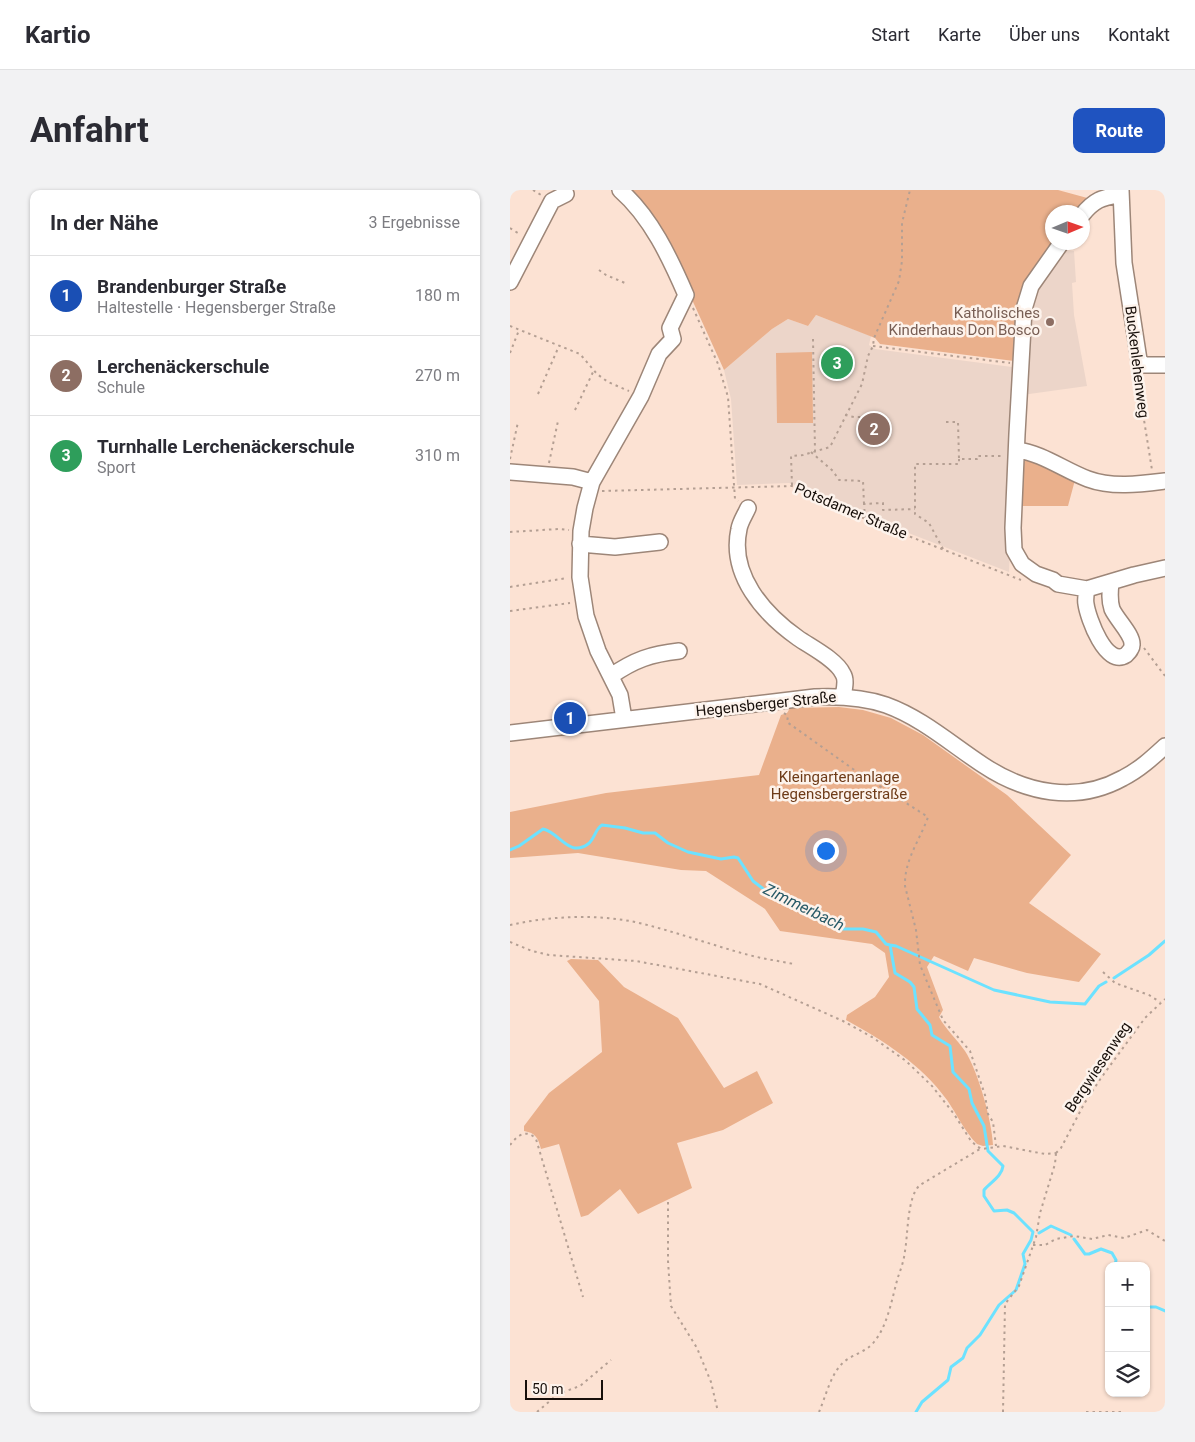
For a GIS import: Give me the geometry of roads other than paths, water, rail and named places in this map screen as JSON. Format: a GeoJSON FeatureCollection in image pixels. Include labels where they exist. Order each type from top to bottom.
{"type":"FeatureCollection","features":[{"type":"Feature","properties":{"kind":"street"},"geometry":{"type":"LineString","coordinates":[[620,190],[637,207],[656,235],[673,265],[686,294],[670,328],[673,339],[659,354],[641,396],[592,482],[580,538],[582,601],[591,633],[620,696],[624,719]]}},
{"type":"Feature","properties":{"kind":"street"},"geometry":{"type":"LineString","coordinates":[[1090,205],[1098,200],[1121,192]]}},
{"type":"Feature","properties":{"kind":"street","name":"Buckenlehenweg"},"geometry":{"type":"LineString","coordinates":[[1121,192],[1124,264],[1140,362],[1146,365],[1165,365]]}},
{"type":"Feature","properties":{"kind":"street"},"geometry":{"type":"LineString","coordinates":[[510,282],[552,200],[566,194]]}},
{"type":"Feature","properties":{"kind":"street"},"geometry":{"type":"LineString","coordinates":[[1056,250],[1027,296],[1022,328],[1014,550],[1018,559],[1026,568],[1036,574],[1053,580],[1058,584],[1087,589],[1134,574],[1165,568]]}},
{"type":"Feature","properties":{"kind":"street"},"geometry":{"type":"LineString","coordinates":[[1016,453],[1032,453],[1094,481],[1122,484],[1159,478]]}},
{"type":"Feature","properties":{"kind":"street"},"geometry":{"type":"LineString","coordinates":[[510,472],[574,477],[592,482]]}},
{"type":"Feature","properties":{"kind":"street"},"geometry":{"type":"LineString","coordinates":[[748,508],[739,527],[737,538],[739,558],[748,586],[764,610],[773,618],[797,638],[836,664],[845,678],[843,697]]}},
{"type":"Feature","properties":{"kind":"street"},"geometry":{"type":"LineString","coordinates":[[580,538],[621,546],[660,542]]}},
{"type":"Feature","properties":{"kind":"street"},"geometry":{"type":"LineString","coordinates":[[1087,589],[1086,606],[1097,636],[1110,654],[1122,656],[1130,652],[1132,644],[1130,636],[1112,610],[1110,582]]}},
{"type":"Feature","properties":{"kind":"street"},"geometry":{"type":"LineString","coordinates":[[611,676],[644,657],[679,651]]}},
{"type":"Feature","properties":{"kind":"street","name":"Hegensberger Straße"},"geometry":{"type":"LineString","coordinates":[[510,733],[815,697],[843,697],[873,701],[900,711],[929,727],[1003,777],[1026,787],[1051,793],[1081,792],[1109,785],[1132,773],[1165,746]]}},
{"type":"Feature","properties":{"kind":"waterway","name":"Zimmerbach"},"geometry":{"type":"LineString","coordinates":[[510,850],[543,829],[575,848],[588,844],[602,825],[643,833],[655,833],[668,843],[688,852],[721,859],[738,858],[753,881],[766,891],[788,897],[827,915],[843,929],[863,929],[876,932],[886,944],[890,945],[895,973],[910,982],[914,987],[917,1009],[930,1025],[932,1035],[950,1046],[953,1072],[969,1089],[972,1103],[984,1126],[988,1151],[1003,1166],[998,1176],[984,1190],[984,1196],[994,1211],[1007,1210],[1014,1213],[1033,1232],[1023,1254],[1025,1264],[1016,1290],[999,1305],[980,1335],[967,1348],[963,1358],[951,1367],[948,1380],[922,1402],[916,1412]]}},
{"type":"Feature","properties":{"kind":"waterway"},"geometry":{"type":"LineString","coordinates":[[1114,978],[1149,955],[1165,941]]}},
{"type":"Feature","properties":{"kind":"waterway"},"geometry":{"type":"LineString","coordinates":[[890,945],[994,990],[1050,1002],[1085,1004],[1099,986],[1106,982]]}},
{"type":"Feature","properties":{"kind":"waterway"},"geometry":{"type":"LineString","coordinates":[[1039,1233],[1051,1226],[1071,1235]]}},
{"type":"Feature","properties":{"kind":"waterway"},"geometry":{"type":"LineString","coordinates":[[1074,1239],[1085,1254],[1101,1249],[1112,1253],[1116,1262]]}},
{"type":"Feature","properties":{"kind":"waterway"},"geometry":{"type":"LineString","coordinates":[[1150,1307],[1156,1307],[1165,1311]]}},
{"type":"Feature","properties":{"kind":"place","name":"Katholisches Kinderhaus Don Bosco"},"geometry":{"type":"Point","coordinates":[1050,322]}},
{"type":"Feature","properties":{"kind":"place","name":"Turnhalle Lerchenäckerschule"},"geometry":{"type":"Point","coordinates":[837,363]}},
{"type":"Feature","properties":{"kind":"place","name":"Lerchenäckerschule"},"geometry":{"type":"Point","coordinates":[874,429]}},
{"type":"Feature","properties":{"kind":"place","name":"Brandenburger Straße"},"geometry":{"type":"Point","coordinates":[570,718]}},
{"type":"Feature","properties":{"kind":"park label","name":"Kleingartenanlage Hegensbergerstraße"},"geometry":{"type":"Point","coordinates":[839,786]}}]}
